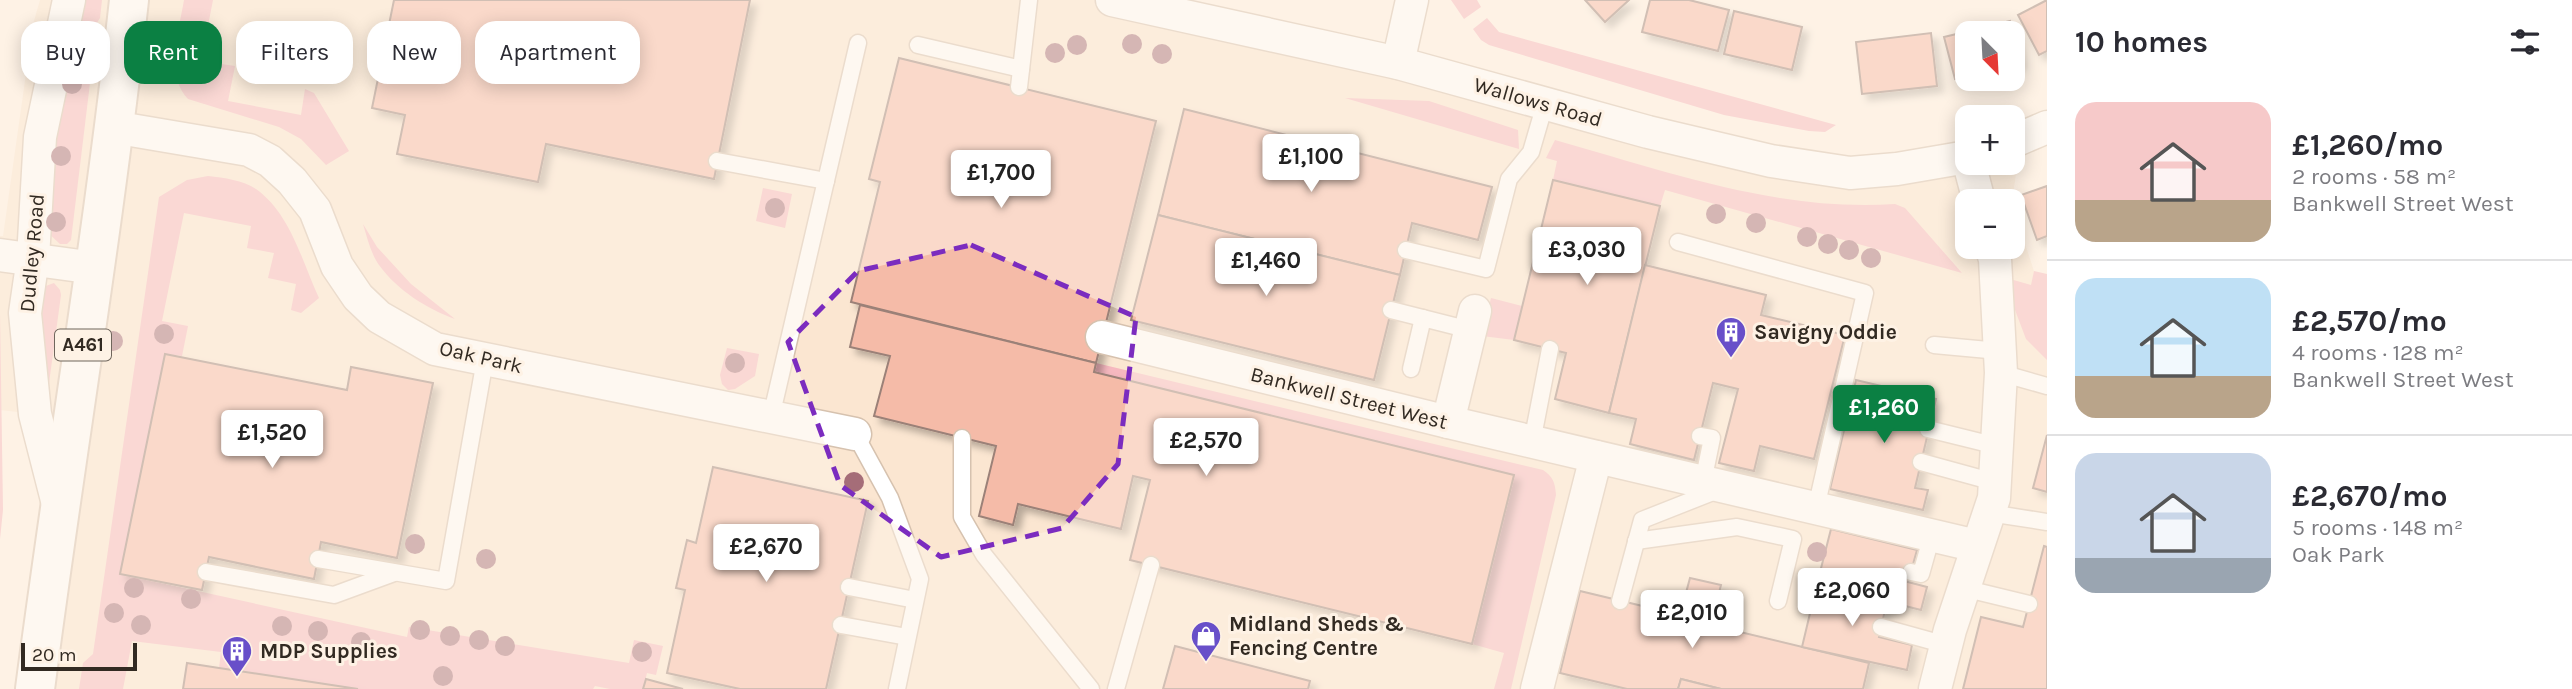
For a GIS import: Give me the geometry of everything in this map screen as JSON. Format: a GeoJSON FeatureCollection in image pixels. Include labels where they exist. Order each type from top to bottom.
{"type":"FeatureCollection","features":[{"type":"Feature","properties":{"kind":"main road","name":"Dudley Road"},"geometry":{"type":"LineString","coordinates":[[128,21],[130,0]]}},
{"type":"Feature","properties":{"kind":"main road","name":"Dudley Road"},"geometry":{"type":"LineString","coordinates":[[35,689],[124,52]]}},
{"type":"Feature","properties":{"kind":"street","name":"Dudley Road"},"geometry":{"type":"LineString","coordinates":[[58,21],[69,0]]}},
{"type":"Feature","properties":{"kind":"street","name":"Wallows Road"},"geometry":{"type":"LineString","coordinates":[[1112,0],[1398,63],[1647,132],[1759,159],[1850,173],[1955,160]]}},
{"type":"Feature","properties":{"kind":"street"},"geometry":{"type":"LineString","coordinates":[[1398,63],[1412,0]]}},
{"type":"Feature","properties":{"kind":"street","name":"Dudley Road"},"geometry":{"type":"LineString","coordinates":[[43,84],[33,258],[25,313],[35,414],[59,505]]}},
{"type":"Feature","properties":{"kind":"street","name":"Oak Park"},"geometry":{"type":"LineString","coordinates":[[113,127],[249,150],[270,161],[292,181],[315,210],[337,266],[358,297],[379,317],[435,349],[855,434]]}},
{"type":"Feature","properties":{"kind":"street"},"geometry":{"type":"LineString","coordinates":[[2025,136],[2047,127]]}},
{"type":"Feature","properties":{"kind":"street"},"geometry":{"type":"LineString","coordinates":[[0,255],[95,268]]}},
{"type":"Feature","properties":{"kind":"street"},"geometry":{"type":"LineString","coordinates":[[1935,689],[1963,587],[1994,498],[2000,362],[1994,259]]}},
{"type":"Feature","properties":{"kind":"street"},"geometry":{"type":"LineString","coordinates":[[1448,422],[1473,320]]}},
{"type":"Feature","properties":{"kind":"street","name":"Bankwell Street West"},"geometry":{"type":"LineString","coordinates":[[1102,337],[1595,457],[1977,545]]}},
{"type":"Feature","properties":{"kind":"street"},"geometry":{"type":"LineString","coordinates":[[1537,689],[1595,457]]}},
{"type":"Feature","properties":{"kind":"lane"},"geometry":{"type":"LineString","coordinates":[[1019,87],[1029,0]]}},
{"type":"Feature","properties":{"kind":"lane"},"geometry":{"type":"LineString","coordinates":[[771,417],[858,43]]}},
{"type":"Feature","properties":{"kind":"lane"},"geometry":{"type":"LineString","coordinates":[[918,45],[1021,69]]}},
{"type":"Feature","properties":{"kind":"lane"},"geometry":{"type":"LineString","coordinates":[[110,51],[124,52]]}},
{"type":"Feature","properties":{"kind":"lane"},"geometry":{"type":"LineString","coordinates":[[1406,250],[1486,269],[1509,179],[1531,152],[1545,104]]}},
{"type":"Feature","properties":{"kind":"lane"},"geometry":{"type":"LineString","coordinates":[[717,161],[826,181]]}},
{"type":"Feature","properties":{"kind":"lane"},"geometry":{"type":"LineString","coordinates":[[1678,242],[1866,293],[1816,508]]}},
{"type":"Feature","properties":{"kind":"lane"},"geometry":{"type":"LineString","coordinates":[[1391,310],[1423,318],[1473,320]]}},
{"type":"Feature","properties":{"kind":"lane"},"geometry":{"type":"LineString","coordinates":[[1411,369],[1423,318]]}},
{"type":"Feature","properties":{"kind":"lane"},"geometry":{"type":"LineString","coordinates":[[1934,345],[2000,362],[2047,386]]}},
{"type":"Feature","properties":{"kind":"lane"},"geometry":{"type":"LineString","coordinates":[[1532,442],[1550,349]]}},
{"type":"Feature","properties":{"kind":"lane"},"geometry":{"type":"LineString","coordinates":[[318,559],[446,581],[485,360]]}},
{"type":"Feature","properties":{"kind":"lane"},"geometry":{"type":"LineString","coordinates":[[1928,429],[1997,446]]}},
{"type":"Feature","properties":{"kind":"lane"},"geometry":{"type":"LineString","coordinates":[[855,434],[890,498],[919,579],[897,689]]}},
{"type":"Feature","properties":{"kind":"lane"},"geometry":{"type":"LineString","coordinates":[[1620,601],[1642,520],[1714,484],[1712,438],[1700,436]]}},
{"type":"Feature","properties":{"kind":"lane"},"geometry":{"type":"LineString","coordinates":[[962,438],[962,517],[984,555],[1091,689]]}},
{"type":"Feature","properties":{"kind":"lane"},"geometry":{"type":"LineString","coordinates":[[1921,462],[1994,482]]}},
{"type":"Feature","properties":{"kind":"lane"},"geometry":{"type":"LineString","coordinates":[[1989,513],[2047,522]]}},
{"type":"Feature","properties":{"kind":"lane"},"geometry":{"type":"LineString","coordinates":[[1636,541],[1737,527],[1793,539],[1778,601]]}},
{"type":"Feature","properties":{"kind":"lane"},"geometry":{"type":"LineString","coordinates":[[1911,572],[1921,574],[1932,535]]}},
{"type":"Feature","properties":{"kind":"lane"},"geometry":{"type":"LineString","coordinates":[[1116,689],[1151,565]]}},
{"type":"Feature","properties":{"kind":"lane"},"geometry":{"type":"LineString","coordinates":[[206,572],[334,595],[396,573]]}},
{"type":"Feature","properties":{"kind":"lane"},"geometry":{"type":"LineString","coordinates":[[849,587],[915,600]]}},
{"type":"Feature","properties":{"kind":"lane"},"geometry":{"type":"LineString","coordinates":[[1963,587],[2029,604]]}},
{"type":"Feature","properties":{"kind":"lane"},"geometry":{"type":"LineString","coordinates":[[841,625],[907,637]]}},
{"type":"Feature","properties":{"kind":"lane"},"geometry":{"type":"LineString","coordinates":[[1881,627],[1946,645]]}},
{"type":"Feature","properties":{"kind":"highlighted area"},"geometry":{"type":"Polygon","coordinates":[[[971,245],[1136,317],[1118,464],[1062,528],[941,557],[840,485],[788,342],[858,271],[971,245]]]}},
{"type":"Feature","properties":{"kind":"shaded area"},"geometry":{"type":"Polygon","coordinates":[[[40,0],[1112,0],[1771,161],[1955,163],[1955,175],[2016,175],[2014,189],[1955,189],[1955,259],[2025,259],[2025,244],[2034,271],[2032,285],[2047,290],[2047,689],[37,689],[52,567],[35,414],[0,410],[0,236],[3,236],[25,84],[110,84],[110,21],[34,21],[40,0]]]}},
{"type":"Feature","properties":{"kind":"shaded area"},"geometry":{"type":"Polygon","coordinates":[[[80,0],[102,0],[98,21],[79,21],[80,0]]]}},
{"type":"Feature","properties":{"kind":"shaded area"},"geometry":{"type":"Polygon","coordinates":[[[184,0],[213,0],[209,21],[180,21],[184,0]]]}},
{"type":"Feature","properties":{"kind":"shaded area"},"geometry":{"type":"Polygon","coordinates":[[[1451,0],[1477,0],[1481,7],[1464,19],[1451,0]]]}},
{"type":"Feature","properties":{"kind":"shaded area"},"geometry":{"type":"Polygon","coordinates":[[[1487,18],[1499,32],[1836,125],[1825,132],[1809,131],[1724,115],[1489,45],[1481,40],[1473,29],[1487,18]]]}},
{"type":"Feature","properties":{"kind":"shaded area"},"geometry":{"type":"Polygon","coordinates":[[[222,64],[235,66],[228,101],[301,115],[305,89],[314,93],[349,151],[326,165],[301,139],[279,127],[188,99],[179,84],[222,84],[222,64]]]}},
{"type":"Feature","properties":{"kind":"shaded area"},"geometry":{"type":"Polygon","coordinates":[[[64,84],[90,84],[71,240],[67,244],[60,244],[45,230],[50,135],[64,84]]]}},
{"type":"Feature","properties":{"kind":"shaded area"},"geometry":{"type":"Polygon","coordinates":[[[1345,98],[1429,101],[1518,130],[1519,149],[1345,98]]]}},
{"type":"Feature","properties":{"kind":"shaded area"},"geometry":{"type":"Polygon","coordinates":[[[1555,140],[1722,187],[1808,202],[1895,204],[1905,208],[1962,273],[1665,190],[1660,206],[1553,180],[1557,161],[1546,158],[1555,140]]]}},
{"type":"Feature","properties":{"kind":"shaded area"},"geometry":{"type":"Polygon","coordinates":[[[208,176],[245,183],[268,199],[287,225],[319,298],[301,313],[291,310],[296,284],[268,278],[274,253],[247,248],[251,226],[184,213],[162,321],[188,326],[182,356],[165,354],[120,574],[407,637],[409,627],[629,663],[634,640],[663,646],[656,675],[647,673],[643,689],[595,686],[593,689],[358,689],[219,668],[221,652],[132,641],[123,689],[79,689],[83,663],[93,654],[159,197],[187,180],[208,176]]]}},
{"type":"Feature","properties":{"kind":"shaded area"},"geometry":{"type":"Polygon","coordinates":[[[763,188],[792,194],[785,228],[756,221],[763,188]]]}},
{"type":"Feature","properties":{"kind":"shaded area"},"geometry":{"type":"Polygon","coordinates":[[[363,224],[377,247],[411,284],[455,319],[413,298],[386,274],[374,256],[363,224]]]}},
{"type":"Feature","properties":{"kind":"shaded area"},"geometry":{"type":"Polygon","coordinates":[[[2034,271],[2047,274],[2047,360],[2026,339],[2015,310],[2010,279],[2031,285],[2034,271]]]}},
{"type":"Feature","properties":{"kind":"shaded area"},"geometry":{"type":"Polygon","coordinates":[[[54,283],[61,295],[49,383],[46,387],[36,315],[43,287],[54,283]]]}},
{"type":"Feature","properties":{"kind":"shaded area"},"geometry":{"type":"Polygon","coordinates":[[[1491,298],[1522,306],[1514,340],[1482,336],[1491,298]]]}},
{"type":"Feature","properties":{"kind":"shaded area"},"geometry":{"type":"Polygon","coordinates":[[[0,313],[3,510],[0,539],[0,313]]]}},
{"type":"Feature","properties":{"kind":"shaded area"},"geometry":{"type":"Polygon","coordinates":[[[727,348],[759,354],[755,376],[735,389],[728,390],[722,384],[720,375],[727,348]]]}},
{"type":"Feature","properties":{"kind":"shaded area"},"geometry":{"type":"Polygon","coordinates":[[[1096,363],[1543,470],[1553,480],[1556,495],[1511,689],[1494,689],[1504,653],[1472,644],[1514,475],[1094,372],[1096,363]]]}},
{"type":"Feature","properties":{"kind":"building"},"geometry":{"type":"Polygon","coordinates":[[[394,0],[750,0],[714,179],[546,144],[538,182],[397,154],[405,115],[372,108],[377,84],[461,84],[461,21],[390,21],[394,0]]]}},
{"type":"Feature","properties":{"kind":"building"},"geometry":{"type":"Polygon","coordinates":[[[1585,0],[1629,0],[1605,22],[1585,0]]]}},
{"type":"Feature","properties":{"kind":"building"},"geometry":{"type":"Polygon","coordinates":[[[1650,0],[1689,0],[1729,10],[1718,51],[1642,32],[1650,0]]]}},
{"type":"Feature","properties":{"kind":"building"},"geometry":{"type":"Polygon","coordinates":[[[2047,0],[2047,51],[2039,55],[2025,28],[2025,21],[2021,21],[2018,15],[2047,0]]]}},
{"type":"Feature","properties":{"kind":"building"},"geometry":{"type":"Polygon","coordinates":[[[1734,11],[1802,27],[1792,70],[1724,54],[1734,11]]]}},
{"type":"Feature","properties":{"kind":"building"},"geometry":{"type":"Polygon","coordinates":[[[1931,33],[1937,86],[1862,94],[1856,42],[1931,33]]]}},
{"type":"Feature","properties":{"kind":"building"},"geometry":{"type":"Polygon","coordinates":[[[1955,34],[1955,79],[1944,37],[1955,34]]]}},
{"type":"Feature","properties":{"kind":"building"},"geometry":{"type":"Polygon","coordinates":[[[899,58],[1156,121],[1096,363],[851,302],[880,182],[869,179],[899,58]]]}},
{"type":"Feature","properties":{"kind":"building"},"geometry":{"type":"Polygon","coordinates":[[[1184,109],[1492,187],[1478,240],[1412,223],[1400,275],[1158,215],[1184,109]]]}},
{"type":"Feature","properties":{"kind":"building"},"geometry":{"type":"Polygon","coordinates":[[[1553,180],[1660,206],[1609,413],[1555,399],[1566,353],[1514,340],[1553,180]]]}},
{"type":"Feature","properties":{"kind":"building"},"geometry":{"type":"Polygon","coordinates":[[[2047,186],[2047,236],[2037,240],[2025,206],[2025,194],[2047,186]]]}},
{"type":"Feature","properties":{"kind":"building"},"geometry":{"type":"Polygon","coordinates":[[[1158,215],[1400,275],[1374,380],[1131,320],[1158,215]]]}},
{"type":"Feature","properties":{"kind":"building","name":"Savigny Oddie"},"geometry":{"type":"Polygon","coordinates":[[[1645,265],[1766,295],[1761,315],[1845,335],[1814,459],[1760,446],[1754,471],[1719,463],[1738,389],[1713,383],[1694,460],[1630,444],[1636,419],[1609,413],[1645,265]]]}},
{"type":"Feature","properties":{"kind":"building"},"geometry":{"type":"Polygon","coordinates":[[[860,305],[1096,363],[1094,372],[1514,475],[1472,644],[1130,560],[1150,480],[1133,476],[1121,529],[1018,504],[1013,525],[979,516],[996,446],[874,416],[890,356],[850,347],[860,305]]]}},
{"type":"Feature","properties":{"kind":"building"},"geometry":{"type":"Polygon","coordinates":[[[165,354],[347,390],[351,367],[433,383],[397,558],[321,542],[314,579],[209,557],[202,590],[120,574],[165,354]]]}},
{"type":"Feature","properties":{"kind":"building"},"geometry":{"type":"Polygon","coordinates":[[[1856,380],[1936,399],[1915,488],[1928,490],[1923,510],[1830,489],[1856,380]]]}},
{"type":"Feature","properties":{"kind":"building"},"geometry":{"type":"Polygon","coordinates":[[[2047,435],[2047,492],[2033,488],[2047,435]]]}},
{"type":"Feature","properties":{"kind":"building"},"geometry":{"type":"Polygon","coordinates":[[[713,467],[868,501],[826,689],[740,689],[667,673],[685,590],[676,588],[687,540],[696,543],[713,467]]]}},
{"type":"Feature","properties":{"kind":"building"},"geometry":{"type":"Polygon","coordinates":[[[1831,529],[1917,550],[1908,582],[1927,587],[1921,610],[1817,584],[1831,529]]]}},
{"type":"Feature","properties":{"kind":"building"},"geometry":{"type":"Polygon","coordinates":[[[2044,546],[2047,547],[2047,689],[1963,689],[1981,617],[2023,627],[2044,546]]]}},
{"type":"Feature","properties":{"kind":"building"},"geometry":{"type":"Polygon","coordinates":[[[1690,578],[1721,585],[1711,625],[1869,663],[1863,689],[1721,689],[1681,679],[1678,689],[1627,689],[1560,673],[1580,591],[1680,615],[1690,578]]]}},
{"type":"Feature","properties":{"kind":"building"},"geometry":{"type":"Polygon","coordinates":[[[1817,584],[1887,601],[1879,637],[1912,645],[1907,670],[1802,647],[1817,584]]]}},
{"type":"Feature","properties":{"kind":"building","name":"Midland Sheds & Fencing Centre"},"geometry":{"type":"Polygon","coordinates":[[[1175,646],[1310,681],[1308,689],[1163,689],[1175,646]]]}},
{"type":"Feature","properties":{"kind":"building","name":"MDP Supplies"},"geometry":{"type":"Polygon","coordinates":[[[187,663],[219,668],[358,689],[183,689],[187,663]]]}},
{"type":"Feature","properties":{"kind":"building"},"geometry":{"type":"Polygon","coordinates":[[[646,679],[683,689],[643,689],[646,679]]]}},
{"type":"Feature","properties":{"kind":"building"},"geometry":{"type":"Polygon","coordinates":[[[1681,679],[1721,689],[1678,689],[1681,679]]]}},
{"type":"Feature","properties":{"kind":"place","name":"Savigny Oddie"},"geometry":{"type":"Point","coordinates":[1731,359]}},
{"type":"Feature","properties":{"kind":"place","name":"Midland Sheds & Fencing Centre"},"geometry":{"type":"Point","coordinates":[1206,663]}},
{"type":"Feature","properties":{"kind":"place","name":"MDP Supplies"},"geometry":{"type":"Point","coordinates":[237,678]}}]}
